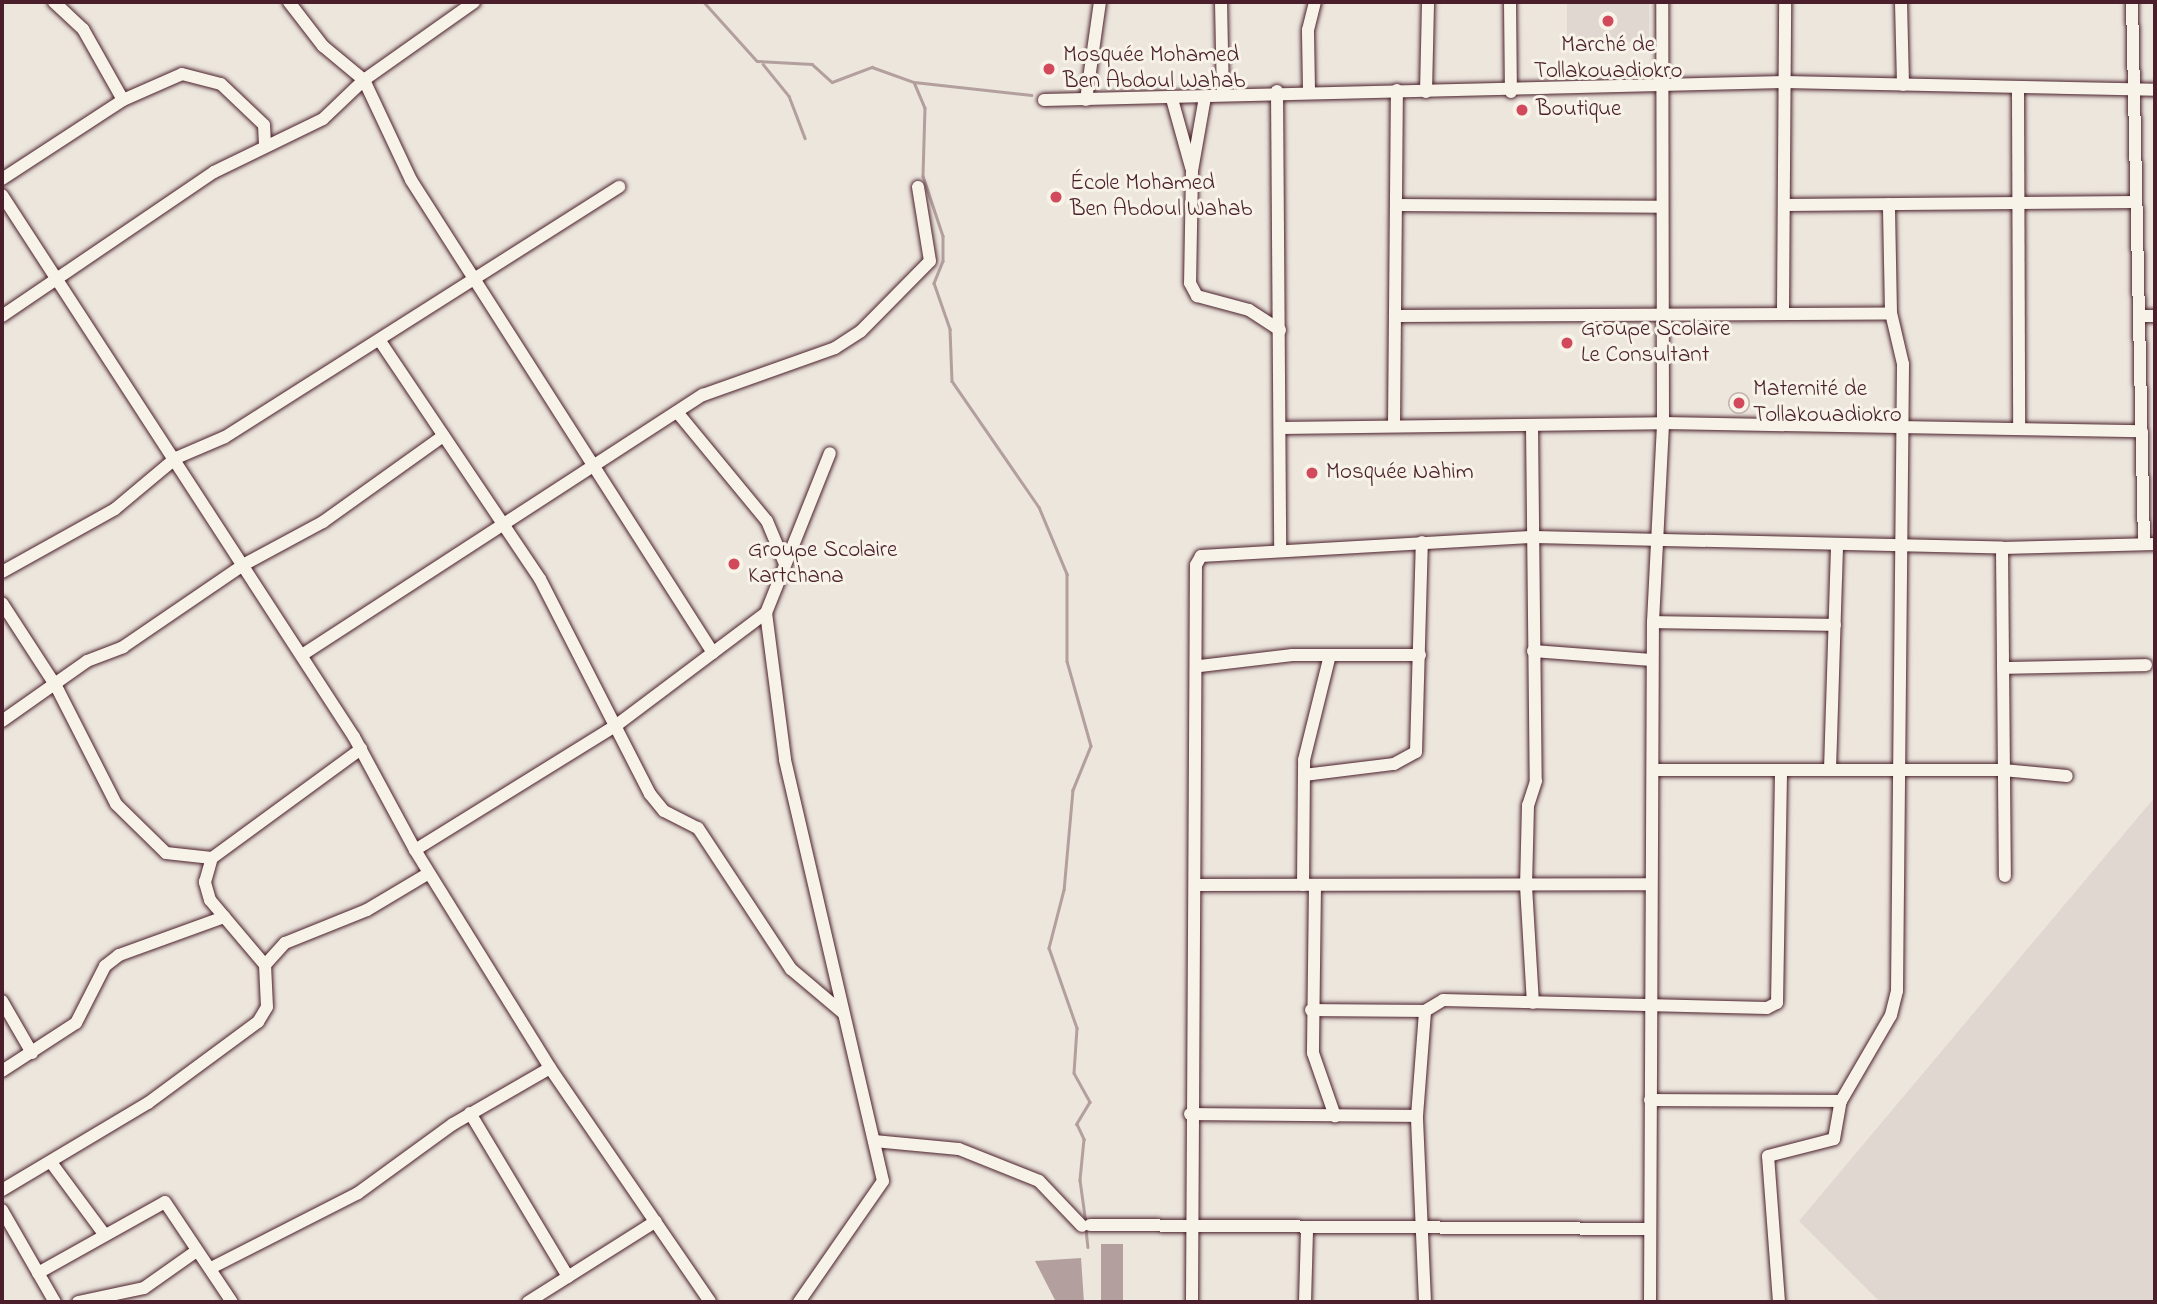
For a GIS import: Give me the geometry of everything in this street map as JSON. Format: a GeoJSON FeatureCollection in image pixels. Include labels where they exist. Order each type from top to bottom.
{"type":"FeatureCollection","features":[{"type":"Feature","properties":{"kind":"street"},"geometry":{"type":"LineString","coordinates":[[54,2],[83,29],[124,100]]}},
{"type":"Feature","properties":{"kind":"street"},"geometry":{"type":"LineString","coordinates":[[289,2],[323,46],[364,80],[411,180],[595,463],[713,653]]}},
{"type":"Feature","properties":{"kind":"street"},"geometry":{"type":"LineString","coordinates":[[2,316],[265,144],[323,119],[364,80],[474,2]]}},
{"type":"Feature","properties":{"kind":"street"},"geometry":{"type":"LineString","coordinates":[[1086,100],[1100,2]]}},
{"type":"Feature","properties":{"kind":"street"},"geometry":{"type":"LineString","coordinates":[[1221,2],[1223,94]]}},
{"type":"Feature","properties":{"kind":"street"},"geometry":{"type":"LineString","coordinates":[[1310,90],[1308,30],[1315,2]]}},
{"type":"Feature","properties":{"kind":"street"},"geometry":{"type":"LineString","coordinates":[[1426,92],[1428,2]]}},
{"type":"Feature","properties":{"kind":"street"},"geometry":{"type":"LineString","coordinates":[[1510,2],[1511,92]]}},
{"type":"Feature","properties":{"kind":"street"},"geometry":{"type":"LineString","coordinates":[[1650,1302],[1650,1003],[1654,770],[1652,660],[1660,543],[1663,423],[1662,2]]}},
{"type":"Feature","properties":{"kind":"street"},"geometry":{"type":"LineString","coordinates":[[1783,311],[1786,205],[1785,2]]}},
{"type":"Feature","properties":{"kind":"street"},"geometry":{"type":"LineString","coordinates":[[1901,2],[1903,85]]}},
{"type":"Feature","properties":{"kind":"street"},"geometry":{"type":"LineString","coordinates":[[1192,1302],[1190,1114],[1200,666],[1196,565],[1201,556],[1534,537],[1660,543],[2002,548],[2150,544],[2141,431],[2132,2]]}},
{"type":"Feature","properties":{"kind":"street"},"geometry":{"type":"LineString","coordinates":[[2,179],[124,100],[182,74],[207,79],[257,118],[265,144]]}},
{"type":"Feature","properties":{"kind":"street"},"geometry":{"type":"LineString","coordinates":[[1044,100],[1172,99],[1310,90],[1511,92],[1784,82],[2018,91],[2155,90]]}},
{"type":"Feature","properties":{"kind":"street"},"geometry":{"type":"LineString","coordinates":[[1394,426],[1398,316],[1397,90]]}},
{"type":"Feature","properties":{"kind":"street"},"geometry":{"type":"LineString","coordinates":[[1277,91],[1280,550]]}},
{"type":"Feature","properties":{"kind":"street"},"geometry":{"type":"LineString","coordinates":[[2018,91],[2019,428]]}},
{"type":"Feature","properties":{"kind":"street"},"geometry":{"type":"LineString","coordinates":[[1205,97],[1192,171],[1190,283],[1197,296],[1249,310],[1280,330]]}},
{"type":"Feature","properties":{"kind":"street"},"geometry":{"type":"LineString","coordinates":[[1172,99],[1192,171]]}},
{"type":"Feature","properties":{"kind":"street"},"geometry":{"type":"LineString","coordinates":[[2,572],[116,509],[176,458],[225,437],[620,187]]}},
{"type":"Feature","properties":{"kind":"street"},"geometry":{"type":"LineString","coordinates":[[302,655],[677,412],[732,382],[835,348],[861,331],[930,261],[918,187]]}},
{"type":"Feature","properties":{"kind":"street"},"geometry":{"type":"LineString","coordinates":[[2,195],[302,655],[361,749],[415,850],[550,1068],[710,1302]]}},
{"type":"Feature","properties":{"kind":"street"},"geometry":{"type":"LineString","coordinates":[[1786,205],[2136,202]]}},
{"type":"Feature","properties":{"kind":"street"},"geometry":{"type":"LineString","coordinates":[[1779,1302],[1765,1164],[1780,1152],[1831,1141],[1841,1101],[1891,1015],[1897,991],[1902,769],[1899,428],[1903,364],[1891,313],[1889,204]]}},
{"type":"Feature","properties":{"kind":"street"},"geometry":{"type":"LineString","coordinates":[[1397,205],[1662,207]]}},
{"type":"Feature","properties":{"kind":"street"},"geometry":{"type":"LineString","coordinates":[[1398,316],[1663,316],[1783,311],[1891,313]]}},
{"type":"Feature","properties":{"kind":"street"},"geometry":{"type":"LineString","coordinates":[[2139,316],[2155,316]]}},
{"type":"Feature","properties":{"kind":"street"},"geometry":{"type":"LineString","coordinates":[[380,341],[499,525],[540,579],[618,724],[650,794],[664,811],[698,828],[791,969],[843,1013]]}},
{"type":"Feature","properties":{"kind":"street"},"geometry":{"type":"LineString","coordinates":[[677,412],[767,521],[785,564]]}},
{"type":"Feature","properties":{"kind":"street"},"geometry":{"type":"LineString","coordinates":[[1280,428],[1663,423],[2141,431]]}},
{"type":"Feature","properties":{"kind":"street"},"geometry":{"type":"LineString","coordinates":[[1532,425],[1536,781],[1528,805],[1526,887],[1533,1003]]}},
{"type":"Feature","properties":{"kind":"street"},"geometry":{"type":"LineString","coordinates":[[2,721],[243,565],[323,522],[443,436]]}},
{"type":"Feature","properties":{"kind":"street"},"geometry":{"type":"LineString","coordinates":[[799,1302],[883,1181],[785,759],[766,613],[830,453]]}},
{"type":"Feature","properties":{"kind":"street"},"geometry":{"type":"LineString","coordinates":[[1304,775],[1394,764],[1416,752],[1422,542]]}},
{"type":"Feature","properties":{"kind":"street"},"geometry":{"type":"LineString","coordinates":[[1830,770],[1837,545]]}},
{"type":"Feature","properties":{"kind":"street"},"geometry":{"type":"LineString","coordinates":[[2002,548],[2005,876]]}},
{"type":"Feature","properties":{"kind":"street"},"geometry":{"type":"LineString","coordinates":[[2,603],[56,686],[116,804],[145,838],[166,853],[212,858]]}},
{"type":"Feature","properties":{"kind":"street"},"geometry":{"type":"LineString","coordinates":[[415,850],[618,724],[766,613]]}},
{"type":"Feature","properties":{"kind":"street"},"geometry":{"type":"LineString","coordinates":[[1653,622],[1835,625]]}},
{"type":"Feature","properties":{"kind":"street"},"geometry":{"type":"LineString","coordinates":[[1533,651],[1652,660]]}},
{"type":"Feature","properties":{"kind":"street"},"geometry":{"type":"LineString","coordinates":[[1200,666],[1330,655],[1420,655]]}},
{"type":"Feature","properties":{"kind":"street"},"geometry":{"type":"LineString","coordinates":[[1330,655],[1304,775],[1313,1053],[1335,1116]]}},
{"type":"Feature","properties":{"kind":"street"},"geometry":{"type":"LineString","coordinates":[[2003,668],[2146,665]]}},
{"type":"Feature","properties":{"kind":"street"},"geometry":{"type":"LineString","coordinates":[[2,1190],[53,1165],[258,1022],[267,1007],[265,965],[224,917],[205,882],[212,858],[361,749]]}},
{"type":"Feature","properties":{"kind":"street"},"geometry":{"type":"LineString","coordinates":[[1654,770],[2003,770],[2067,776]]}},
{"type":"Feature","properties":{"kind":"street"},"geometry":{"type":"LineString","coordinates":[[1311,1010],[1425,1011],[1443,1000],[1650,1003],[1767,1008],[1777,1003],[1780,772]]}},
{"type":"Feature","properties":{"kind":"street"},"geometry":{"type":"LineString","coordinates":[[265,965],[285,943],[367,910],[429,873]]}},
{"type":"Feature","properties":{"kind":"street"},"geometry":{"type":"LineString","coordinates":[[1195,885],[1526,887],[1651,884]]}},
{"type":"Feature","properties":{"kind":"street"},"geometry":{"type":"LineString","coordinates":[[2,1071],[75,1023],[105,966],[119,955],[224,917]]}},
{"type":"Feature","properties":{"kind":"street"},"geometry":{"type":"LineString","coordinates":[[2,1001],[32,1053]]}},
{"type":"Feature","properties":{"kind":"street"},"geometry":{"type":"LineString","coordinates":[[1425,1011],[1417,1116],[1425,1230],[1425,1302]]}},
{"type":"Feature","properties":{"kind":"street"},"geometry":{"type":"LineString","coordinates":[[211,1268],[358,1193],[470,1113],[550,1068]]}},
{"type":"Feature","properties":{"kind":"street"},"geometry":{"type":"LineString","coordinates":[[1650,1100],[1841,1101]]}},
{"type":"Feature","properties":{"kind":"street"},"geometry":{"type":"LineString","coordinates":[[470,1113],[569,1277]]}},
{"type":"Feature","properties":{"kind":"street"},"geometry":{"type":"LineString","coordinates":[[1190,1114],[1417,1116]]}},
{"type":"Feature","properties":{"kind":"street"},"geometry":{"type":"LineString","coordinates":[[874,1141],[959,1149],[1039,1181],[1086,1225],[1192,1229],[1650,1229]]}},
{"type":"Feature","properties":{"kind":"street"},"geometry":{"type":"LineString","coordinates":[[53,1165],[104,1234]]}},
{"type":"Feature","properties":{"kind":"street"},"geometry":{"type":"LineString","coordinates":[[38,1273],[165,1202],[195,1252],[211,1268],[232,1302]]}},
{"type":"Feature","properties":{"kind":"street"},"geometry":{"type":"LineString","coordinates":[[2,1210],[55,1302]]}},
{"type":"Feature","properties":{"kind":"street"},"geometry":{"type":"LineString","coordinates":[[528,1302],[656,1221]]}},
{"type":"Feature","properties":{"kind":"street"},"geometry":{"type":"LineString","coordinates":[[1305,1302],[1307,1229]]}},
{"type":"Feature","properties":{"kind":"street"},"geometry":{"type":"LineString","coordinates":[[78,1302],[144,1288],[195,1252]]}},
{"type":"Feature","properties":{"kind":"shaded area","name":"Marché de Tollakouadiokro"},"geometry":{"type":"Polygon","coordinates":[[[1567,2],[1649,2],[1649,42],[1567,42],[1567,2]]]}},
{"type":"Feature","properties":{"kind":"shaded area"},"geometry":{"type":"Polygon","coordinates":[[[2155,797],[2155,1302],[1880,1302],[1799,1221],[2155,797]]]}},
{"type":"Feature","properties":{"kind":"shaded area"},"geometry":{"type":"Polygon","coordinates":[[[1101,1244],[1123,1244],[1123,1302],[1101,1302],[1101,1244]]]}},
{"type":"Feature","properties":{"kind":"shaded area"},"geometry":{"type":"Polygon","coordinates":[[[1081,1258],[1084,1302],[1056,1302],[1035,1261],[1081,1258]]]}},
{"type":"Feature","properties":{"kind":"building","name":"Maternité de Tollakouadiokro"},"geometry":{"type":"Polygon","coordinates":[[[1739,392],[1747,395],[1750,403],[1747,411],[1739,414],[1731,411],[1728,403],[1731,395],[1739,392]]]}},
{"type":"Feature","properties":{"kind":"waterway"},"geometry":{"type":"LineString","coordinates":[[704,2],[757,61]]}},
{"type":"Feature","properties":{"kind":"waterway"},"geometry":{"type":"LineString","coordinates":[[757,61],[812,64],[832,82],[872,67],[914,82],[925,108],[923,176],[943,236],[943,261],[934,283],[950,329],[952,381],[1039,507],[1067,574],[1067,661],[1091,746],[1073,790],[1064,890],[1049,948],[1077,1028],[1074,1073],[1090,1102],[1077,1124],[1084,1139],[1080,1180],[1086,1223]]}},
{"type":"Feature","properties":{"kind":"waterway"},"geometry":{"type":"LineString","coordinates":[[763,64],[789,96],[805,138]]}},
{"type":"Feature","properties":{"kind":"waterway"},"geometry":{"type":"LineString","coordinates":[[914,82],[1031,95]]}},
{"type":"Feature","properties":{"kind":"waterway"},"geometry":{"type":"LineString","coordinates":[[1086,1229],[1088,1247]]}},
{"type":"Feature","properties":{"kind":"place","name":"Marché de Tollakouadiokro"},"geometry":{"type":"Point","coordinates":[1608,21]}},
{"type":"Feature","properties":{"kind":"place","name":"Mosquée Mohamed Ben Abdoul Wahab"},"geometry":{"type":"Point","coordinates":[1049,69]}},
{"type":"Feature","properties":{"kind":"place","name":"Boutique"},"geometry":{"type":"Point","coordinates":[1522,110]}},
{"type":"Feature","properties":{"kind":"place","name":"École Mohamed Ben Abdoul Wahab"},"geometry":{"type":"Point","coordinates":[1056,197]}},
{"type":"Feature","properties":{"kind":"place","name":"Groupe Scolaire Le Consultant"},"geometry":{"type":"Point","coordinates":[1567,343]}},
{"type":"Feature","properties":{"kind":"place","name":"Maternité de Tollakouadiokro"},"geometry":{"type":"Point","coordinates":[1739,403]}},
{"type":"Feature","properties":{"kind":"place","name":"Mosquée Nahim"},"geometry":{"type":"Point","coordinates":[1312,473]}},
{"type":"Feature","properties":{"kind":"place","name":"Groupe Scolaire Kartchana"},"geometry":{"type":"Point","coordinates":[734,564]}}]}
